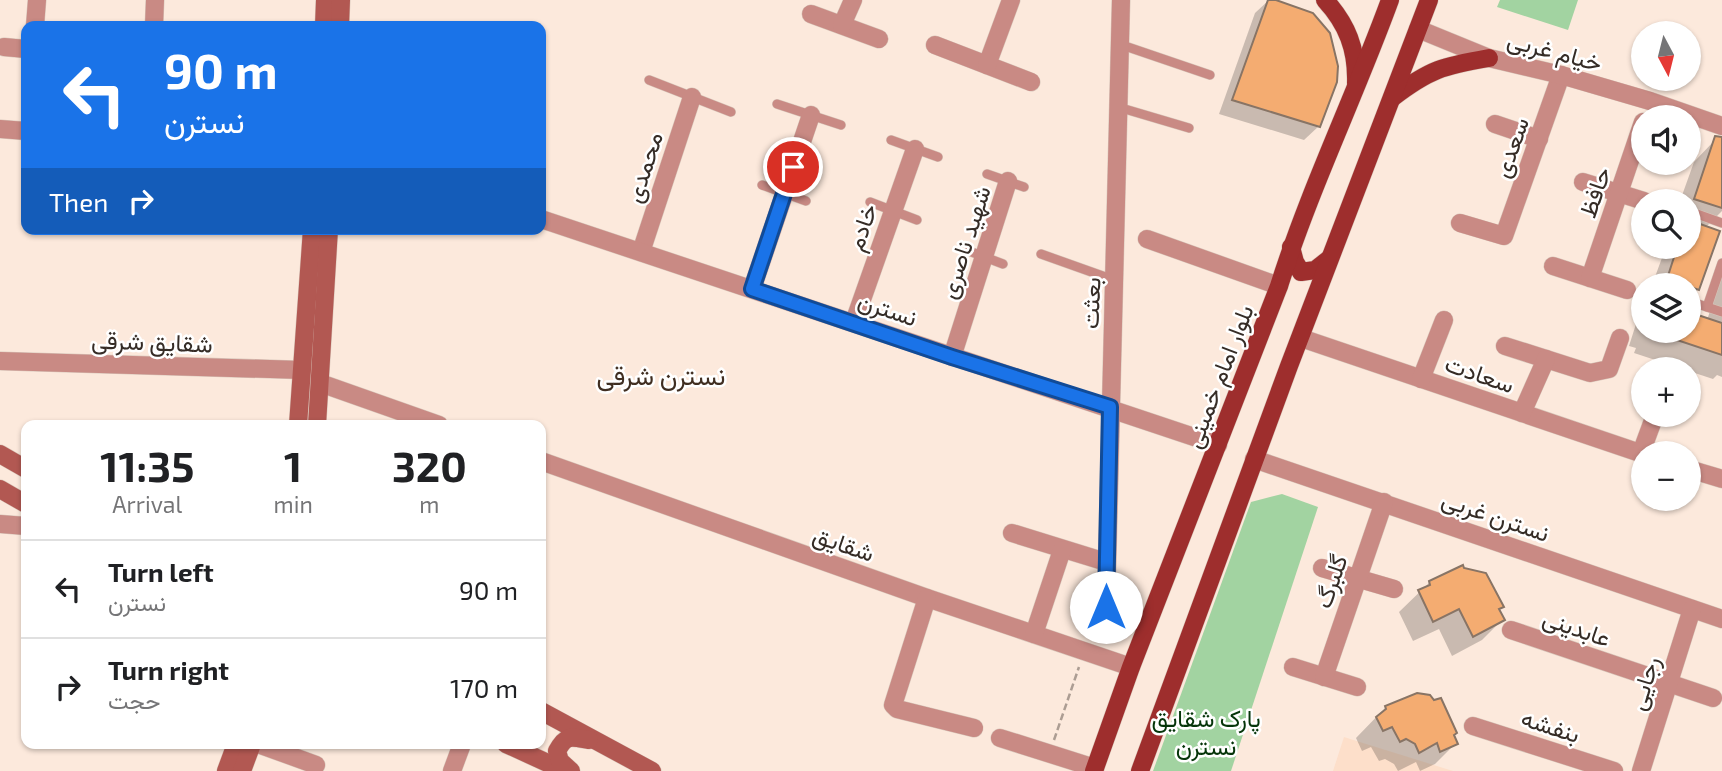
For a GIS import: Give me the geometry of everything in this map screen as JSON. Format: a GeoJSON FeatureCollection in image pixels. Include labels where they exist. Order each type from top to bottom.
{"type":"FeatureCollection","features":[{"type":"Feature","properties":{"kind":"main road"},"geometry":{"type":"LineString","coordinates":[[324,21],[325,0]]}},
{"type":"Feature","properties":{"kind":"main road"},"geometry":{"type":"LineString","coordinates":[[340,21],[341,0]]}},
{"type":"Feature","properties":{"kind":"main road"},"geometry":{"type":"LineString","coordinates":[[1325,0],[1345,24],[1355,60],[1356,88]]}},
{"type":"Feature","properties":{"kind":"main road","name":"بلوار امام خمینی"},"geometry":{"type":"LineString","coordinates":[[1095,770],[1131,667],[1279,286],[1291,247],[1390,0]]}},
{"type":"Feature","properties":{"kind":"main road"},"geometry":{"type":"LineString","coordinates":[[1140,771],[1254,459],[1429,0]]}},
{"type":"Feature","properties":{"kind":"main road"},"geometry":{"type":"LineString","coordinates":[[1392,98],[1427,73],[1447,66],[1489,58]]}},
{"type":"Feature","properties":{"kind":"main road"},"geometry":{"type":"LineString","coordinates":[[298,420],[312,235]]}},
{"type":"Feature","properties":{"kind":"main road"},"geometry":{"type":"LineString","coordinates":[[317,420],[329,235]]}},
{"type":"Feature","properties":{"kind":"main road"},"geometry":{"type":"LineString","coordinates":[[1291,247],[1301,272],[1315,270],[1330,258]]}},
{"type":"Feature","properties":{"kind":"main road"},"geometry":{"type":"LineString","coordinates":[[0,454],[21,466]]}},
{"type":"Feature","properties":{"kind":"main road"},"geometry":{"type":"LineString","coordinates":[[0,489],[21,501]]}},
{"type":"Feature","properties":{"kind":"main road"},"geometry":{"type":"LineString","coordinates":[[546,714],[652,771]]}},
{"type":"Feature","properties":{"kind":"main road"},"geometry":{"type":"LineString","coordinates":[[571,771],[560,761],[557,751],[562,741],[571,737],[595,741]]}},
{"type":"Feature","properties":{"kind":"main road"},"geometry":{"type":"LineString","coordinates":[[226,771],[234,749]]}},
{"type":"Feature","properties":{"kind":"main road"},"geometry":{"type":"LineString","coordinates":[[242,771],[250,749]]}},
{"type":"Feature","properties":{"kind":"main road"},"geometry":{"type":"LineString","coordinates":[[517,749],[565,771]]}},
{"type":"Feature","properties":{"kind":"street"},"geometry":{"type":"LineString","coordinates":[[35,21],[37,0]]}},
{"type":"Feature","properties":{"kind":"street"},"geometry":{"type":"LineString","coordinates":[[154,21],[155,0]]}},
{"type":"Feature","properties":{"kind":"street"},"geometry":{"type":"LineString","coordinates":[[842,25],[853,0]]}},
{"type":"Feature","properties":{"kind":"street"},"geometry":{"type":"LineString","coordinates":[[987,65],[1011,0]]}},
{"type":"Feature","properties":{"kind":"street","name":"بعثت"},"geometry":{"type":"LineString","coordinates":[[1106,607],[1105,562],[1121,0]]}},
{"type":"Feature","properties":{"kind":"street"},"geometry":{"type":"LineString","coordinates":[[811,13],[879,39]]}},
{"type":"Feature","properties":{"kind":"street","name":"خیام غربی"},"geometry":{"type":"LineString","coordinates":[[1418,29],[1489,58],[1561,75],[1631,106]]}},
{"type":"Feature","properties":{"kind":"street"},"geometry":{"type":"LineString","coordinates":[[935,45],[1031,82]]}},
{"type":"Feature","properties":{"kind":"street"},"geometry":{"type":"LineString","coordinates":[[4,47],[21,49]]}},
{"type":"Feature","properties":{"kind":"street","name":"سعدی"},"geometry":{"type":"LineString","coordinates":[[1460,223],[1504,236],[1561,75]]}},
{"type":"Feature","properties":{"kind":"street","name":"محمدی"},"geometry":{"type":"LineString","coordinates":[[641,252],[692,97]]}},
{"type":"Feature","properties":{"kind":"street"},"geometry":{"type":"LineString","coordinates":[[752,289],[811,115]]}},
{"type":"Feature","properties":{"kind":"street","name":"خیام غربی"},"geometry":{"type":"LineString","coordinates":[[1701,122],[1722,126]]}},
{"type":"Feature","properties":{"kind":"street"},"geometry":{"type":"LineString","coordinates":[[1495,124],[1539,139]]}},
{"type":"Feature","properties":{"kind":"street"},"geometry":{"type":"LineString","coordinates":[[0,129],[21,131]]}},
{"type":"Feature","properties":{"kind":"street","name":"خادم"},"geometry":{"type":"LineString","coordinates":[[854,322],[915,149]]}},
{"type":"Feature","properties":{"kind":"street","name":"حافظ"},"geometry":{"type":"LineString","coordinates":[[1591,278],[1631,157]]}},
{"type":"Feature","properties":{"kind":"street"},"geometry":{"type":"LineString","coordinates":[[1583,182],[1631,197]]}},
{"type":"Feature","properties":{"kind":"street","name":"شهید ناصری"},"geometry":{"type":"LineString","coordinates":[[952,357],[977,254],[1016,184]]}},
{"type":"Feature","properties":{"kind":"street","name":"نسترن"},"geometry":{"type":"LineString","coordinates":[[546,221],[1218,445]]}},
{"type":"Feature","properties":{"kind":"street"},"geometry":{"type":"LineString","coordinates":[[1147,239],[1279,286]]}},
{"type":"Feature","properties":{"kind":"street"},"geometry":{"type":"LineString","coordinates":[[1553,266],[1627,290]]}},
{"type":"Feature","properties":{"kind":"street"},"geometry":{"type":"LineString","coordinates":[[1421,379],[1444,320]]}},
{"type":"Feature","properties":{"kind":"street","name":"سعادت"},"geometry":{"type":"LineString","coordinates":[[1301,338],[1631,450]]}},
{"type":"Feature","properties":{"kind":"street"},"geometry":{"type":"LineString","coordinates":[[1505,346],[1590,373],[1609,369],[1620,338]]}},
{"type":"Feature","properties":{"kind":"street"},"geometry":{"type":"LineString","coordinates":[[1522,413],[1546,359]]}},
{"type":"Feature","properties":{"kind":"street","name":"شقایق شرقی"},"geometry":{"type":"LineString","coordinates":[[0,361],[302,370]]}},
{"type":"Feature","properties":{"kind":"street"},"geometry":{"type":"LineString","coordinates":[[320,383],[425,420]]}},
{"type":"Feature","properties":{"kind":"street","name":"نسترن غربی"},"geometry":{"type":"LineString","coordinates":[[1254,459],[1722,619]]}},
{"type":"Feature","properties":{"kind":"street","name":"شقایق"},"geometry":{"type":"LineString","coordinates":[[546,463],[1131,667]]}},
{"type":"Feature","properties":{"kind":"street"},"geometry":{"type":"LineString","coordinates":[[1701,473],[1722,479]]}},
{"type":"Feature","properties":{"kind":"street","name":"گلبرگ"},"geometry":{"type":"LineString","coordinates":[[1325,677],[1384,502]]}},
{"type":"Feature","properties":{"kind":"street"},"geometry":{"type":"LineString","coordinates":[[0,524],[21,526]]}},
{"type":"Feature","properties":{"kind":"street"},"geometry":{"type":"LineString","coordinates":[[1012,533],[1105,562]]}},
{"type":"Feature","properties":{"kind":"street"},"geometry":{"type":"LineString","coordinates":[[1034,634],[1062,550]]}},
{"type":"Feature","properties":{"kind":"street"},"geometry":{"type":"LineString","coordinates":[[1322,568],[1394,589]]}},
{"type":"Feature","properties":{"kind":"street"},"geometry":{"type":"LineString","coordinates":[[927,598],[893,705],[897,709],[974,728]]}},
{"type":"Feature","properties":{"kind":"street","name":"رجایی"},"geometry":{"type":"LineString","coordinates":[[1641,771],[1692,609]]}},
{"type":"Feature","properties":{"kind":"street","name":"عابدینی"},"geometry":{"type":"LineString","coordinates":[[1511,630],[1713,698]]}},
{"type":"Feature","properties":{"kind":"street"},"geometry":{"type":"LineString","coordinates":[[1293,667],[1357,687]]}},
{"type":"Feature","properties":{"kind":"street","name":"بنفشه"},"geometry":{"type":"LineString","coordinates":[[1473,726],[1615,771]]}},
{"type":"Feature","properties":{"kind":"street"},"geometry":{"type":"LineString","coordinates":[[1000,738],[1095,770]]}},
{"type":"Feature","properties":{"kind":"street"},"geometry":{"type":"LineString","coordinates":[[272,749],[316,765]]}},
{"type":"Feature","properties":{"kind":"street"},"geometry":{"type":"LineString","coordinates":[[452,771],[460,749]]}},
{"type":"Feature","properties":{"kind":"lane"},"geometry":{"type":"LineString","coordinates":[[1119,44],[1210,75]]}},
{"type":"Feature","properties":{"kind":"lane"},"geometry":{"type":"LineString","coordinates":[[649,80],[731,112]]}},
{"type":"Feature","properties":{"kind":"lane"},"geometry":{"type":"LineString","coordinates":[[777,104],[841,125]]}},
{"type":"Feature","properties":{"kind":"lane"},"geometry":{"type":"LineString","coordinates":[[1118,107],[1189,128]]}},
{"type":"Feature","properties":{"kind":"lane"},"geometry":{"type":"LineString","coordinates":[[891,141],[938,157]]}},
{"type":"Feature","properties":{"kind":"lane"},"geometry":{"type":"LineString","coordinates":[[987,174],[1016,184]]}},
{"type":"Feature","properties":{"kind":"lane"},"geometry":{"type":"LineString","coordinates":[[762,185],[806,201]]}},
{"type":"Feature","properties":{"kind":"lane"},"geometry":{"type":"LineString","coordinates":[[870,202],[917,219]]}},
{"type":"Feature","properties":{"kind":"lane"},"geometry":{"type":"LineString","coordinates":[[1701,215],[1722,223]]}},
{"type":"Feature","properties":{"kind":"lane"},"geometry":{"type":"LineString","coordinates":[[977,254],[1003,264]]}},
{"type":"Feature","properties":{"kind":"lane"},"geometry":{"type":"LineString","coordinates":[[1041,254],[1115,281]]}},
{"type":"Feature","properties":{"kind":"lane"},"geometry":{"type":"LineString","coordinates":[[1707,307],[1722,263]]}},
{"type":"Feature","properties":{"kind":"lane"},"geometry":{"type":"LineString","coordinates":[[1701,305],[1722,312]]}},
{"type":"Feature","properties":{"kind":"path"},"geometry":{"type":"LineString","coordinates":[[1049,753],[1084,650]]}},
{"type":"Feature","properties":{"kind":"shaded area"},"geometry":{"type":"Polygon","coordinates":[[[1344,737],[1363,743],[1453,771],[1333,771],[1344,737]]]}},
{"type":"Feature","properties":{"kind":"green space"},"geometry":{"type":"Polygon","coordinates":[[[1500,0],[1578,0],[1568,30],[1497,7],[1500,0]]]}},
{"type":"Feature","properties":{"kind":"green space","name":"پارک شقایق نسترن"},"geometry":{"type":"Polygon","coordinates":[[[1282,494],[1318,507],[1231,771],[1153,771],[1251,502],[1282,494]]]}},
{"type":"Feature","properties":{"kind":"building"},"geometry":{"type":"Polygon","coordinates":[[[1268,0],[1276,0],[1313,13],[1330,33],[1338,66],[1337,82],[1320,127],[1232,100],[1268,0]]]}},
{"type":"Feature","properties":{"kind":"building"},"geometry":{"type":"Polygon","coordinates":[[[1715,136],[1722,137],[1722,208],[1701,201],[1701,189],[1697,189],[1715,136]]]}},
{"type":"Feature","properties":{"kind":"building"},"geometry":{"type":"Polygon","coordinates":[[[1701,224],[1720,231],[1701,284],[1701,273],[1669,273],[1673,259],[1701,259],[1701,224]]]}},
{"type":"Feature","properties":{"kind":"building"},"geometry":{"type":"Polygon","coordinates":[[[1701,316],[1722,323],[1722,355],[1686,343],[1701,343],[1701,316]]]}},
{"type":"Feature","properties":{"kind":"building"},"geometry":{"type":"Polygon","coordinates":[[[1463,565],[1464,568],[1486,573],[1504,607],[1499,609],[1505,620],[1473,637],[1459,609],[1433,622],[1418,590],[1430,585],[1429,581],[1463,565]]]}},
{"type":"Feature","properties":{"kind":"building"},"geometry":{"type":"Polygon","coordinates":[[[1417,693],[1430,695],[1434,700],[1441,698],[1457,733],[1454,735],[1458,744],[1440,752],[1437,743],[1419,753],[1415,744],[1406,739],[1400,742],[1392,727],[1383,731],[1376,717],[1386,709],[1385,706],[1417,693]]]}},
{"type":"Feature","properties":{"kind":"district","name":"نسترن شرقی"},"geometry":{"type":"Point","coordinates":[661,374]}},
{"type":"Feature","properties":{"kind":"route"},"geometry":{"type":"LineString","coordinates":[[793,167],[752,289],[1110,407],[1106,607]]}}]}
